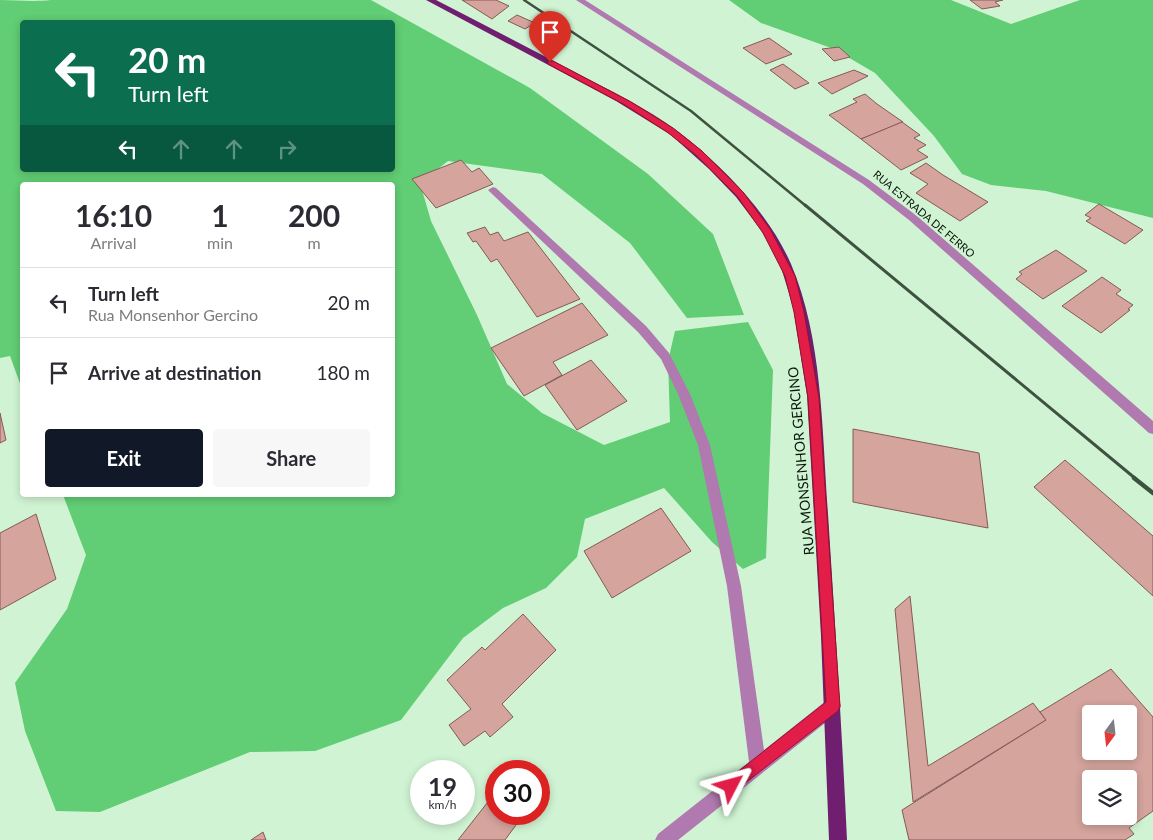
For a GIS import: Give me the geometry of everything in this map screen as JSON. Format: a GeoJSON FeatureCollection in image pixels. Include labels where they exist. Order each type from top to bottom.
{"type":"FeatureCollection","features":[{"type":"Feature","properties":{"kind":"main road","name":"RUA MONSENHOR GERCINO"},"geometry":{"type":"LineString","coordinates":[[430,0],[628,104],[670,130],[699,153],[740,194],[767,232],[790,276],[801,321],[814,398],[833,706],[838,840]]}},
{"type":"Feature","properties":{"kind":"street","name":"RUA ESTRADA DE FERRO"},"geometry":{"type":"LineString","coordinates":[[580,0],[866,182],[913,218],[1153,429]]}},
{"type":"Feature","properties":{"kind":"street"},"geometry":{"type":"LineString","coordinates":[[493,190],[642,329],[665,356],[684,394],[704,446],[734,586],[758,764]]}},
{"type":"Feature","properties":{"kind":"street"},"geometry":{"type":"LineString","coordinates":[[664,840],[833,706]]}},
{"type":"Feature","properties":{"kind":"green space"},"geometry":{"type":"Polygon","coordinates":[[[0,0],[371,0],[530,88],[648,174],[713,234],[744,315],[687,318],[630,243],[542,174],[448,161],[420,183],[431,221],[477,315],[507,384],[542,413],[604,445],[670,422],[668,361],[675,331],[748,322],[773,370],[766,558],[743,569],[712,542],[664,488],[585,519],[577,557],[546,588],[503,608],[463,638],[401,720],[315,751],[250,752],[100,812],[56,811],[25,731],[15,683],[67,609],[86,555],[64,497],[395,497],[395,182],[20,182],[20,384],[10,356],[0,358],[0,0]]]}},
{"type":"Feature","properties":{"kind":"green space"},"geometry":{"type":"Polygon","coordinates":[[[729,0],[951,0],[1011,24],[1080,0],[1153,0],[1153,218],[1046,191],[991,185],[962,174],[934,136],[875,73],[834,49],[761,23],[729,0]]]}},
{"type":"Feature","properties":{"kind":"building"},"geometry":{"type":"Polygon","coordinates":[[[462,0],[496,0],[509,6],[492,19],[462,0]]]}},
{"type":"Feature","properties":{"kind":"building"},"geometry":{"type":"Polygon","coordinates":[[[970,0],[1003,0],[995,2],[1000,6],[982,9],[970,0]]]}},
{"type":"Feature","properties":{"kind":"building"},"geometry":{"type":"Polygon","coordinates":[[[517,15],[535,23],[525,29],[508,21],[517,15]]]}},
{"type":"Feature","properties":{"kind":"building"},"geometry":{"type":"Polygon","coordinates":[[[769,38],[792,54],[766,64],[743,48],[769,38]]]}},
{"type":"Feature","properties":{"kind":"building"},"geometry":{"type":"Polygon","coordinates":[[[839,47],[850,57],[834,61],[822,49],[839,47]]]}},
{"type":"Feature","properties":{"kind":"building"},"geometry":{"type":"Polygon","coordinates":[[[783,64],[809,83],[795,89],[770,70],[783,64]]]}},
{"type":"Feature","properties":{"kind":"building"},"geometry":{"type":"Polygon","coordinates":[[[854,70],[868,76],[832,94],[818,83],[854,70]]]}},
{"type":"Feature","properties":{"kind":"building"},"geometry":{"type":"Polygon","coordinates":[[[865,94],[903,122],[861,139],[829,115],[857,102],[853,99],[865,94]]]}},
{"type":"Feature","properties":{"kind":"building"},"geometry":{"type":"Polygon","coordinates":[[[902,122],[920,135],[914,138],[926,145],[917,150],[928,157],[901,170],[861,139],[902,122]]]}},
{"type":"Feature","properties":{"kind":"building"},"geometry":{"type":"Polygon","coordinates":[[[461,160],[472,172],[479,168],[493,184],[436,208],[412,179],[461,160]]]}},
{"type":"Feature","properties":{"kind":"building"},"geometry":{"type":"Polygon","coordinates":[[[926,163],[988,202],[960,221],[916,193],[928,184],[910,173],[926,163]]]}},
{"type":"Feature","properties":{"kind":"building"},"geometry":{"type":"Polygon","coordinates":[[[1099,204],[1143,230],[1125,244],[1086,221],[1091,218],[1085,215],[1099,204]]]}},
{"type":"Feature","properties":{"kind":"building"},"geometry":{"type":"Polygon","coordinates":[[[485,227],[490,235],[498,232],[504,241],[528,232],[580,299],[537,317],[497,259],[491,262],[476,241],[473,242],[467,233],[485,227]]]}},
{"type":"Feature","properties":{"kind":"building"},"geometry":{"type":"Polygon","coordinates":[[[1056,250],[1087,271],[1043,299],[1016,279],[1022,274],[1019,272],[1056,250]]]}},
{"type":"Feature","properties":{"kind":"building"},"geometry":{"type":"Polygon","coordinates":[[[1102,277],[1121,290],[1116,294],[1133,305],[1128,309],[1130,310],[1101,333],[1062,306],[1102,277]]]}},
{"type":"Feature","properties":{"kind":"building"},"geometry":{"type":"Polygon","coordinates":[[[582,303],[608,335],[553,362],[562,375],[524,396],[491,348],[582,303]]]}},
{"type":"Feature","properties":{"kind":"building"},"geometry":{"type":"Polygon","coordinates":[[[591,360],[627,401],[577,430],[545,385],[591,360]]]}},
{"type":"Feature","properties":{"kind":"building"},"geometry":{"type":"Polygon","coordinates":[[[0,413],[6,440],[0,443],[0,413]]]}},
{"type":"Feature","properties":{"kind":"building"},"geometry":{"type":"Polygon","coordinates":[[[853,429],[979,453],[988,528],[853,502],[853,429]]]}},
{"type":"Feature","properties":{"kind":"building"},"geometry":{"type":"Polygon","coordinates":[[[1065,460],[1153,536],[1153,596],[1034,487],[1065,460]]]}},
{"type":"Feature","properties":{"kind":"building"},"geometry":{"type":"Polygon","coordinates":[[[661,508],[691,551],[612,598],[584,551],[661,508]]]}},
{"type":"Feature","properties":{"kind":"building"},"geometry":{"type":"Polygon","coordinates":[[[36,514],[56,579],[0,610],[0,533],[36,514]]]}},
{"type":"Feature","properties":{"kind":"building"},"geometry":{"type":"Polygon","coordinates":[[[910,596],[928,766],[1033,703],[1046,720],[913,802],[895,609],[910,596]]]}},
{"type":"Feature","properties":{"kind":"building"},"geometry":{"type":"Polygon","coordinates":[[[523,614],[556,650],[502,704],[513,717],[490,737],[485,731],[464,746],[449,725],[471,709],[447,680],[482,647],[485,650],[523,614]]]}},
{"type":"Feature","properties":{"kind":"building"},"geometry":{"type":"Polygon","coordinates":[[[1111,669],[1153,717],[1153,811],[1137,822],[1137,770],[1082,770],[1082,825],[1133,825],[1129,828],[1134,834],[1125,840],[909,840],[902,810],[1046,720],[1040,712],[1111,669]]]}},
{"type":"Feature","properties":{"kind":"building"},"geometry":{"type":"Polygon","coordinates":[[[485,806],[485,825],[516,825],[505,840],[458,840],[470,825],[475,825],[475,818],[485,806]]]}},
{"type":"Feature","properties":{"kind":"building"},"geometry":{"type":"Polygon","coordinates":[[[263,832],[266,840],[251,840],[263,832]]]}},
{"type":"Feature","properties":{"kind":"railway"},"geometry":{"type":"LineString","coordinates":[[524,0],[691,111],[806,206]]}},
{"type":"Feature","properties":{"kind":"railway"},"geometry":{"type":"LineString","coordinates":[[805,205],[1136,479]]}},
{"type":"Feature","properties":{"kind":"railway"},"geometry":{"type":"LineString","coordinates":[[1134,478],[1153,493]]}},
{"type":"Feature","properties":{"kind":"route"},"geometry":{"type":"LineString","coordinates":[[550,62],[628,104],[670,130],[699,153],[740,194],[767,232],[790,276],[799,312],[814,398],[833,706],[731,786]]}}]}
